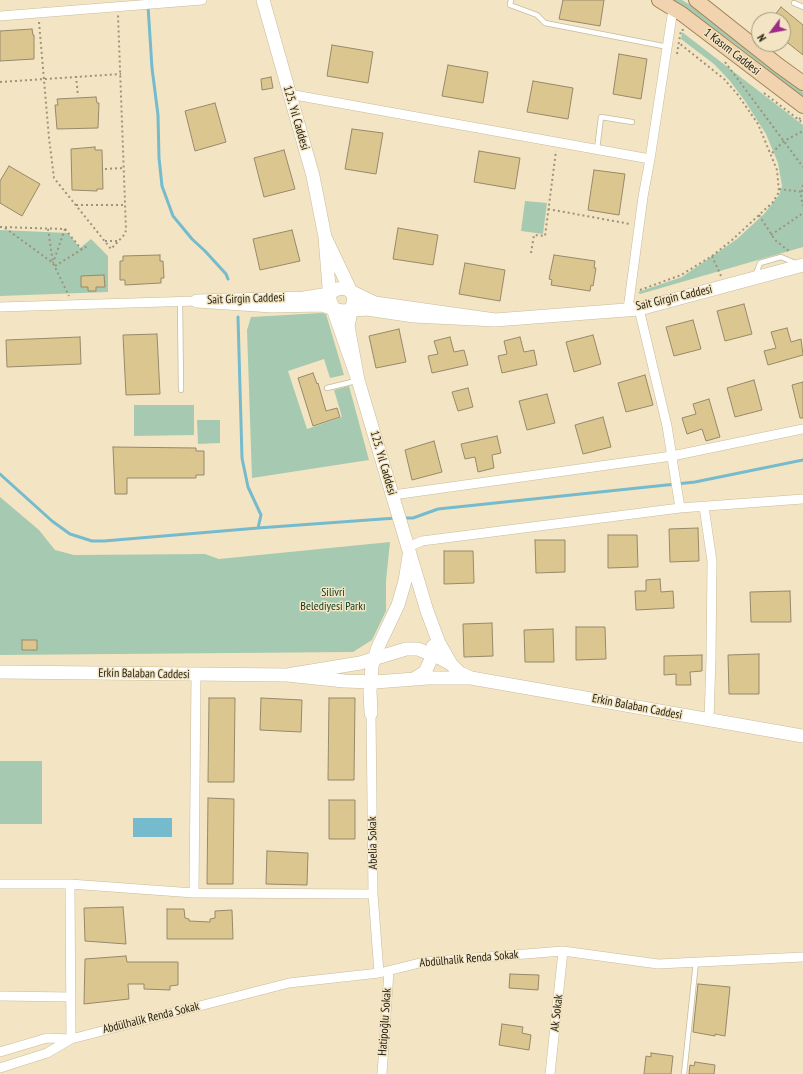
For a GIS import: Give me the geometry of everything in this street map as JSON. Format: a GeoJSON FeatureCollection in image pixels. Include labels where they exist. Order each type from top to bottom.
{"type":"FeatureCollection","features":[{"type":"Feature","properties":{"kind":"main road","name":"1 Kasım Caddesi"},"geometry":{"type":"LineString","coordinates":[[659,0],[803,106]]}},
{"type":"Feature","properties":{"kind":"main road","name":"1 Kasım Caddesi"},"geometry":{"type":"LineString","coordinates":[[696,0],[778,65],[803,82]]}},
{"type":"Feature","properties":{"kind":"street"},"geometry":{"type":"LineString","coordinates":[[0,16],[202,0]]}},
{"type":"Feature","properties":{"kind":"street","name":"125. Yıl Caddesi"},"geometry":{"type":"LineString","coordinates":[[263,0],[288,94],[313,176],[325,236],[329,294],[333,310],[358,380],[427,611]]}},
{"type":"Feature","properties":{"kind":"street"},"geometry":{"type":"LineString","coordinates":[[673,9],[639,226],[633,309],[668,426],[680,508]]}},
{"type":"Feature","properties":{"kind":"street"},"geometry":{"type":"LineString","coordinates":[[288,94],[650,159]]}},
{"type":"Feature","properties":{"kind":"street","name":"125. Yıl Caddesi"},"geometry":{"type":"LineString","coordinates":[[325,236],[354,298],[348,326],[358,380]]}},
{"type":"Feature","properties":{"kind":"street","name":"Sait Girgin Caddesi"},"geometry":{"type":"LineString","coordinates":[[197,301],[272,306],[322,305],[333,310],[352,311],[367,309],[414,316],[495,320],[633,309],[755,278],[799,262]]}},
{"type":"Feature","properties":{"kind":"street","name":"Sait Girgin Caddesi"},"geometry":{"type":"LineString","coordinates":[[197,301],[304,298],[329,294],[337,289],[344,288],[375,302],[495,320]]}},
{"type":"Feature","properties":{"kind":"street"},"geometry":{"type":"LineString","coordinates":[[0,307],[197,301]]}},
{"type":"Feature","properties":{"kind":"street"},"geometry":{"type":"LineString","coordinates":[[393,495],[672,456],[803,429]]}},
{"type":"Feature","properties":{"kind":"street"},"geometry":{"type":"LineString","coordinates":[[371,713],[370,682],[376,653],[398,605],[409,561],[408,547],[422,541],[680,508],[803,499]]}},
{"type":"Feature","properties":{"kind":"street"},"geometry":{"type":"LineString","coordinates":[[704,507],[712,561],[709,720]]}},
{"type":"Feature","properties":{"kind":"street"},"geometry":{"type":"LineString","coordinates":[[412,679],[425,672],[433,655],[427,611]]}},
{"type":"Feature","properties":{"kind":"street"},"geometry":{"type":"LineString","coordinates":[[427,611],[439,643],[451,664]]}},
{"type":"Feature","properties":{"kind":"street","name":"Erkin Balaban Caddesi"},"geometry":{"type":"LineString","coordinates":[[287,675],[342,666],[371,653],[418,649],[451,664],[460,673],[471,678]]}},
{"type":"Feature","properties":{"kind":"street","name":"Erkin Balaban Caddesi"},"geometry":{"type":"LineString","coordinates":[[0,672],[287,675],[370,682],[412,679],[471,678],[576,695],[803,736]]}},
{"type":"Feature","properties":{"kind":"street"},"geometry":{"type":"LineString","coordinates":[[194,893],[196,675]]}},
{"type":"Feature","properties":{"kind":"street"},"geometry":{"type":"LineString","coordinates":[[371,713],[376,690],[379,684],[388,681]]}},
{"type":"Feature","properties":{"kind":"street","name":"Abelia Sokak"},"geometry":{"type":"LineString","coordinates":[[371,713],[373,894],[379,973]]}},
{"type":"Feature","properties":{"kind":"street"},"geometry":{"type":"LineString","coordinates":[[0,884],[70,884],[194,893],[373,894]]}},
{"type":"Feature","properties":{"kind":"street"},"geometry":{"type":"LineString","coordinates":[[70,884],[71,1039]]}},
{"type":"Feature","properties":{"kind":"street","name":"Abdülhalik Renda Sokak"},"geometry":{"type":"LineString","coordinates":[[71,1039],[289,983],[379,973],[424,962],[563,951],[658,964],[803,957]]}},
{"type":"Feature","properties":{"kind":"street","name":"Ak Sokak"},"geometry":{"type":"LineString","coordinates":[[550,1074],[563,951]]}},
{"type":"Feature","properties":{"kind":"street","name":"Hatipoğlu Sokak"},"geometry":{"type":"LineString","coordinates":[[382,1074],[389,971]]}},
{"type":"Feature","properties":{"kind":"street"},"geometry":{"type":"LineString","coordinates":[[0,996],[71,997]]}},
{"type":"Feature","properties":{"kind":"street"},"geometry":{"type":"LineString","coordinates":[[0,1052],[47,1038],[71,1039]]}},
{"type":"Feature","properties":{"kind":"street"},"geometry":{"type":"LineString","coordinates":[[0,1068],[47,1053],[71,1039]]}},
{"type":"Feature","properties":{"kind":"lane"},"geometry":{"type":"LineString","coordinates":[[511,0],[510,5],[536,15],[545,23],[668,47]]}},
{"type":"Feature","properties":{"kind":"lane"},"geometry":{"type":"LineString","coordinates":[[794,3],[803,7]]}},
{"type":"Feature","properties":{"kind":"lane"},"geometry":{"type":"LineString","coordinates":[[597,149],[601,117],[632,122]]}},
{"type":"Feature","properties":{"kind":"lane"},"geometry":{"type":"LineString","coordinates":[[180,301],[181,390]]}},
{"type":"Feature","properties":{"kind":"lane"},"geometry":{"type":"LineString","coordinates":[[327,388],[358,380]]}},
{"type":"Feature","properties":{"kind":"lane"},"geometry":{"type":"LineString","coordinates":[[684,1074],[696,962]]}},
{"type":"Feature","properties":{"kind":"path"},"geometry":{"type":"LineString","coordinates":[[39,13],[52,171],[56,181],[112,249],[125,234],[121,74],[117,7]]}},
{"type":"Feature","properties":{"kind":"path"},"geometry":{"type":"LineString","coordinates":[[679,43],[675,59],[680,30],[685,30],[681,30],[679,43]]}},
{"type":"Feature","properties":{"kind":"path"},"geometry":{"type":"LineString","coordinates":[[635,291],[681,275],[712,256],[732,240],[773,202],[780,188],[778,170],[772,154],[758,124],[738,95],[724,78],[708,64],[679,43]]}},
{"type":"Feature","properties":{"kind":"path"},"geometry":{"type":"LineString","coordinates":[[719,58],[737,72]]}},
{"type":"Feature","properties":{"kind":"path"},"geometry":{"type":"LineString","coordinates":[[733,67],[722,58],[803,167]]}},
{"type":"Feature","properties":{"kind":"path"},"geometry":{"type":"LineString","coordinates":[[0,82],[121,74]]}},
{"type":"Feature","properties":{"kind":"path"},"geometry":{"type":"LineString","coordinates":[[76,76],[78,96]]}},
{"type":"Feature","properties":{"kind":"path"},"geometry":{"type":"LineString","coordinates":[[761,90],[803,122]]}},
{"type":"Feature","properties":{"kind":"path"},"geometry":{"type":"LineString","coordinates":[[772,154],[784,142],[803,131]]}},
{"type":"Feature","properties":{"kind":"path"},"geometry":{"type":"LineString","coordinates":[[531,254],[534,235],[545,236],[557,142]]}},
{"type":"Feature","properties":{"kind":"path"},"geometry":{"type":"LineString","coordinates":[[105,169],[124,168]]}},
{"type":"Feature","properties":{"kind":"path"},"geometry":{"type":"LineString","coordinates":[[803,185],[803,206]]}},
{"type":"Feature","properties":{"kind":"path"},"geometry":{"type":"LineString","coordinates":[[780,188],[802,192]]}},
{"type":"Feature","properties":{"kind":"path"},"geometry":{"type":"LineString","coordinates":[[76,205],[125,205]]}},
{"type":"Feature","properties":{"kind":"path"},"geometry":{"type":"LineString","coordinates":[[548,209],[639,226]]}},
{"type":"Feature","properties":{"kind":"path"},"geometry":{"type":"LineString","coordinates":[[771,235],[803,212]]}},
{"type":"Feature","properties":{"kind":"path"},"geometry":{"type":"LineString","coordinates":[[759,216],[771,235],[799,262]]}},
{"type":"Feature","properties":{"kind":"path"},"geometry":{"type":"LineString","coordinates":[[0,227],[65,229],[82,250]]}},
{"type":"Feature","properties":{"kind":"path"},"geometry":{"type":"LineString","coordinates":[[4,227],[53,263],[73,305]]}},
{"type":"Feature","properties":{"kind":"path"},"geometry":{"type":"LineString","coordinates":[[47,228],[53,263]]}},
{"type":"Feature","properties":{"kind":"path"},"geometry":{"type":"LineString","coordinates":[[53,263],[65,229]]}},
{"type":"Feature","properties":{"kind":"path"},"geometry":{"type":"LineString","coordinates":[[105,241],[119,241]]}},
{"type":"Feature","properties":{"kind":"path"},"geometry":{"type":"LineString","coordinates":[[55,266],[89,245]]}},
{"type":"Feature","properties":{"kind":"path"},"geometry":{"type":"LineString","coordinates":[[712,256],[721,276]]}},
{"type":"Feature","properties":{"kind":"path"},"geometry":{"type":"LineString","coordinates":[[714,279],[728,274]]}},
{"type":"Feature","properties":{"kind":"green space"},"geometry":{"type":"Polygon","coordinates":[[[670,0],[682,0],[698,10],[803,92],[803,97],[735,44],[696,16],[670,0]]]}},
{"type":"Feature","properties":{"kind":"green space"},"geometry":{"type":"Polygon","coordinates":[[[682,32],[803,125],[803,247],[640,294],[638,292],[682,277],[737,239],[764,214],[779,195],[782,186],[778,163],[766,134],[745,101],[730,81],[714,64],[681,39],[682,32]]]}},
{"type":"Feature","properties":{"kind":"green space"},"geometry":{"type":"Polygon","coordinates":[[[525,201],[547,203],[543,234],[521,231],[525,201]]]}},
{"type":"Feature","properties":{"kind":"green space"},"geometry":{"type":"Polygon","coordinates":[[[0,230],[68,233],[80,248],[91,239],[108,256],[108,292],[0,296],[0,230]]]}},
{"type":"Feature","properties":{"kind":"green space"},"geometry":{"type":"Polygon","coordinates":[[[326,314],[344,375],[330,378],[324,359],[288,371],[307,429],[342,417],[334,390],[349,386],[369,460],[252,478],[247,330],[251,317],[326,314]]]}},
{"type":"Feature","properties":{"kind":"green space"},"geometry":{"type":"Polygon","coordinates":[[[134,405],[194,405],[194,435],[134,436],[134,405]]]}},
{"type":"Feature","properties":{"kind":"green space"},"geometry":{"type":"Polygon","coordinates":[[[197,420],[220,420],[220,443],[198,444],[197,420]]]}},
{"type":"Feature","properties":{"kind":"green space","name":"Silivri Belediyesi Parkı"},"geometry":{"type":"Polygon","coordinates":[[[0,497],[39,530],[55,550],[74,555],[205,554],[219,559],[390,542],[386,581],[386,611],[372,640],[353,652],[0,655],[0,497]]]}},
{"type":"Feature","properties":{"kind":"green space"},"geometry":{"type":"Polygon","coordinates":[[[0,761],[42,761],[42,824],[0,824],[0,761]]]}},
{"type":"Feature","properties":{"kind":"water"},"geometry":{"type":"Polygon","coordinates":[[[133,818],[172,818],[172,837],[133,837],[133,818]]]}},
{"type":"Feature","properties":{"kind":"building"},"geometry":{"type":"Polygon","coordinates":[[[563,0],[604,0],[600,26],[559,19],[563,0]]]}},
{"type":"Feature","properties":{"kind":"building"},"geometry":{"type":"Polygon","coordinates":[[[781,7],[787,12],[777,12],[781,7]]]}},
{"type":"Feature","properties":{"kind":"building"},"geometry":{"type":"Polygon","coordinates":[[[791,15],[803,25],[803,55],[791,45],[791,15]]]}},
{"type":"Feature","properties":{"kind":"building"},"geometry":{"type":"Polygon","coordinates":[[[32,29],[34,35],[34,59],[0,61],[0,31],[32,29]]]}},
{"type":"Feature","properties":{"kind":"building"},"geometry":{"type":"Polygon","coordinates":[[[332,45],[373,52],[368,83],[327,76],[332,45]]]}},
{"type":"Feature","properties":{"kind":"building"},"geometry":{"type":"Polygon","coordinates":[[[619,54],[647,59],[641,99],[613,94],[619,54]]]}},
{"type":"Feature","properties":{"kind":"building"},"geometry":{"type":"Polygon","coordinates":[[[448,65],[488,72],[483,103],[442,96],[448,65]]]}},
{"type":"Feature","properties":{"kind":"building"},"geometry":{"type":"Polygon","coordinates":[[[271,77],[273,88],[262,90],[261,79],[271,77]]]}},
{"type":"Feature","properties":{"kind":"building"},"geometry":{"type":"Polygon","coordinates":[[[533,81],[573,88],[568,119],[527,112],[533,81]]]}},
{"type":"Feature","properties":{"kind":"building"},"geometry":{"type":"Polygon","coordinates":[[[96,97],[97,103],[99,103],[98,128],[57,129],[55,105],[58,105],[57,99],[96,97]]]}},
{"type":"Feature","properties":{"kind":"building"},"geometry":{"type":"Polygon","coordinates":[[[215,103],[226,142],[195,151],[185,111],[215,103]]]}},
{"type":"Feature","properties":{"kind":"building"},"geometry":{"type":"Polygon","coordinates":[[[352,129],[383,133],[376,174],[345,169],[352,129]]]}},
{"type":"Feature","properties":{"kind":"building"},"geometry":{"type":"Polygon","coordinates":[[[95,147],[95,150],[102,150],[103,189],[97,189],[97,191],[72,190],[71,149],[95,147]]]}},
{"type":"Feature","properties":{"kind":"building"},"geometry":{"type":"Polygon","coordinates":[[[284,150],[295,189],[264,197],[254,158],[284,150]]]}},
{"type":"Feature","properties":{"kind":"building"},"geometry":{"type":"Polygon","coordinates":[[[479,151],[520,158],[515,189],[474,182],[479,151]]]}},
{"type":"Feature","properties":{"kind":"building"},"geometry":{"type":"Polygon","coordinates":[[[9,166],[40,184],[22,216],[0,203],[0,181],[9,166]]]}},
{"type":"Feature","properties":{"kind":"building"},"geometry":{"type":"Polygon","coordinates":[[[594,170],[625,174],[619,215],[588,210],[594,170]]]}},
{"type":"Feature","properties":{"kind":"building"},"geometry":{"type":"Polygon","coordinates":[[[398,228],[438,235],[433,265],[393,259],[398,228]]]}},
{"type":"Feature","properties":{"kind":"building"},"geometry":{"type":"Polygon","coordinates":[[[292,230],[300,261],[260,270],[253,239],[292,230]]]}},
{"type":"Feature","properties":{"kind":"building"},"geometry":{"type":"Polygon","coordinates":[[[160,255],[160,261],[163,261],[164,278],[161,278],[161,283],[125,285],[125,280],[120,280],[120,261],[123,261],[123,256],[160,255]]]}},
{"type":"Feature","properties":{"kind":"building"},"geometry":{"type":"Polygon","coordinates":[[[554,255],[595,261],[594,268],[596,268],[593,286],[591,285],[590,291],[551,285],[552,280],[549,279],[554,255]]]}},
{"type":"Feature","properties":{"kind":"building"},"geometry":{"type":"Polygon","coordinates":[[[465,263],[505,270],[500,301],[459,294],[465,263]]]}},
{"type":"Feature","properties":{"kind":"building"},"geometry":{"type":"Polygon","coordinates":[[[104,275],[105,287],[96,287],[96,291],[88,291],[88,287],[81,287],[81,276],[104,275]]]}},
{"type":"Feature","properties":{"kind":"building"},"geometry":{"type":"Polygon","coordinates":[[[744,304],[752,334],[725,341],[717,311],[744,304]]]}},
{"type":"Feature","properties":{"kind":"building"},"geometry":{"type":"Polygon","coordinates":[[[693,320],[701,349],[674,356],[666,327],[693,320]]]}},
{"type":"Feature","properties":{"kind":"building"},"geometry":{"type":"Polygon","coordinates":[[[787,328],[791,342],[801,339],[803,355],[768,365],[764,351],[776,348],[771,332],[787,328]]]}},
{"type":"Feature","properties":{"kind":"building"},"geometry":{"type":"Polygon","coordinates":[[[399,329],[406,362],[376,368],[369,336],[399,329]]]}},
{"type":"Feature","properties":{"kind":"building"},"geometry":{"type":"Polygon","coordinates":[[[157,334],[160,394],[126,395],[123,335],[157,334]]]}},
{"type":"Feature","properties":{"kind":"building"},"geometry":{"type":"Polygon","coordinates":[[[593,335],[601,364],[574,372],[566,342],[593,335]]]}},
{"type":"Feature","properties":{"kind":"building"},"geometry":{"type":"Polygon","coordinates":[[[80,337],[81,364],[7,367],[6,340],[80,337]]]}},
{"type":"Feature","properties":{"kind":"building"},"geometry":{"type":"Polygon","coordinates":[[[450,337],[454,352],[464,350],[468,365],[432,373],[428,356],[438,354],[434,341],[450,337]]]}},
{"type":"Feature","properties":{"kind":"building"},"geometry":{"type":"Polygon","coordinates":[[[520,337],[524,352],[534,350],[537,365],[502,373],[498,356],[507,354],[504,341],[520,337]]]}},
{"type":"Feature","properties":{"kind":"building"},"geometry":{"type":"Polygon","coordinates":[[[313,373],[317,384],[318,383],[326,411],[337,408],[340,417],[313,426],[298,378],[313,373]]]}},
{"type":"Feature","properties":{"kind":"building"},"geometry":{"type":"Polygon","coordinates":[[[645,375],[653,405],[626,412],[618,383],[645,375]]]}},
{"type":"Feature","properties":{"kind":"building"},"geometry":{"type":"Polygon","coordinates":[[[754,380],[762,410],[735,417],[727,388],[754,380]]]}},
{"type":"Feature","properties":{"kind":"building"},"geometry":{"type":"Polygon","coordinates":[[[803,382],[803,418],[800,418],[792,385],[803,382]]]}},
{"type":"Feature","properties":{"kind":"building"},"geometry":{"type":"Polygon","coordinates":[[[468,388],[473,407],[458,411],[452,392],[468,388]]]}},
{"type":"Feature","properties":{"kind":"building"},"geometry":{"type":"Polygon","coordinates":[[[547,394],[555,423],[527,430],[519,401],[547,394]]]}},
{"type":"Feature","properties":{"kind":"building"},"geometry":{"type":"Polygon","coordinates":[[[709,399],[720,437],[706,441],[702,429],[687,434],[682,418],[696,414],[693,404],[709,399]]]}},
{"type":"Feature","properties":{"kind":"building"},"geometry":{"type":"Polygon","coordinates":[[[603,417],[611,447],[583,454],[575,425],[603,417]]]}},
{"type":"Feature","properties":{"kind":"building"},"geometry":{"type":"Polygon","coordinates":[[[497,436],[501,453],[492,455],[494,468],[478,472],[475,457],[465,459],[461,444],[497,436]]]}},
{"type":"Feature","properties":{"kind":"building"},"geometry":{"type":"Polygon","coordinates":[[[434,441],[442,472],[412,480],[405,450],[434,441]]]}},
{"type":"Feature","properties":{"kind":"building"},"geometry":{"type":"Polygon","coordinates":[[[113,447],[196,448],[196,451],[204,451],[204,475],[196,475],[196,478],[127,478],[127,494],[115,494],[113,447]]]}},
{"type":"Feature","properties":{"kind":"building"},"geometry":{"type":"Polygon","coordinates":[[[698,528],[699,561],[670,562],[669,529],[698,528]]]}},
{"type":"Feature","properties":{"kind":"building"},"geometry":{"type":"Polygon","coordinates":[[[608,535],[637,535],[638,567],[608,568],[608,535]]]}},
{"type":"Feature","properties":{"kind":"building"},"geometry":{"type":"Polygon","coordinates":[[[535,540],[565,540],[565,572],[536,573],[535,540]]]}},
{"type":"Feature","properties":{"kind":"building"},"geometry":{"type":"Polygon","coordinates":[[[444,551],[473,551],[474,583],[444,584],[444,551]]]}},
{"type":"Feature","properties":{"kind":"building"},"geometry":{"type":"Polygon","coordinates":[[[660,579],[661,592],[673,591],[674,608],[636,610],[635,591],[646,591],[646,580],[660,579]]]}},
{"type":"Feature","properties":{"kind":"building"},"geometry":{"type":"Polygon","coordinates":[[[790,591],[791,622],[751,622],[750,592],[790,591]]]}},
{"type":"Feature","properties":{"kind":"building"},"geometry":{"type":"Polygon","coordinates":[[[492,623],[493,656],[464,657],[463,624],[492,623]]]}},
{"type":"Feature","properties":{"kind":"building"},"geometry":{"type":"Polygon","coordinates":[[[576,627],[605,627],[606,659],[576,660],[576,627]]]}},
{"type":"Feature","properties":{"kind":"building"},"geometry":{"type":"Polygon","coordinates":[[[553,629],[554,662],[525,662],[524,630],[553,629]]]}},
{"type":"Feature","properties":{"kind":"building"},"geometry":{"type":"Polygon","coordinates":[[[22,640],[37,640],[37,650],[22,650],[22,640]]]}},
{"type":"Feature","properties":{"kind":"building"},"geometry":{"type":"Polygon","coordinates":[[[759,654],[759,694],[729,694],[728,655],[759,654]]]}},
{"type":"Feature","properties":{"kind":"building"},"geometry":{"type":"Polygon","coordinates":[[[702,655],[702,671],[690,672],[691,685],[676,685],[676,674],[664,675],[664,656],[702,655]]]}},
{"type":"Feature","properties":{"kind":"building"},"geometry":{"type":"Polygon","coordinates":[[[209,698],[235,698],[234,782],[208,782],[209,698]]]}},
{"type":"Feature","properties":{"kind":"building"},"geometry":{"type":"Polygon","coordinates":[[[261,698],[302,700],[301,732],[260,730],[261,698]]]}},
{"type":"Feature","properties":{"kind":"building"},"geometry":{"type":"Polygon","coordinates":[[[329,698],[355,698],[354,780],[328,780],[329,698]]]}},
{"type":"Feature","properties":{"kind":"building"},"geometry":{"type":"Polygon","coordinates":[[[208,798],[234,799],[233,884],[207,884],[208,798]]]}},
{"type":"Feature","properties":{"kind":"building"},"geometry":{"type":"Polygon","coordinates":[[[329,800],[355,800],[355,839],[329,839],[329,800]]]}},
{"type":"Feature","properties":{"kind":"building"},"geometry":{"type":"Polygon","coordinates":[[[267,851],[308,853],[307,885],[266,884],[267,851]]]}},
{"type":"Feature","properties":{"kind":"building"},"geometry":{"type":"Polygon","coordinates":[[[123,907],[126,944],[85,941],[84,908],[123,907]]]}},
{"type":"Feature","properties":{"kind":"building"},"geometry":{"type":"Polygon","coordinates":[[[167,909],[184,909],[185,918],[189,919],[189,921],[210,922],[210,919],[215,918],[215,911],[232,910],[233,939],[167,939],[167,909]]]}},
{"type":"Feature","properties":{"kind":"building"},"geometry":{"type":"Polygon","coordinates":[[[126,956],[127,962],[178,962],[178,985],[170,986],[170,990],[144,989],[144,984],[128,984],[129,999],[84,1004],[85,959],[126,956]]]}},
{"type":"Feature","properties":{"kind":"building"},"geometry":{"type":"Polygon","coordinates":[[[510,974],[539,975],[538,990],[509,988],[510,974]]]}},
{"type":"Feature","properties":{"kind":"building"},"geometry":{"type":"Polygon","coordinates":[[[698,984],[730,987],[725,1036],[715,1034],[715,1036],[693,1032],[698,984]]]}},
{"type":"Feature","properties":{"kind":"building"},"geometry":{"type":"Polygon","coordinates":[[[502,1024],[523,1027],[522,1033],[531,1035],[529,1050],[499,1045],[502,1024]]]}},
{"type":"Feature","properties":{"kind":"building"},"geometry":{"type":"Polygon","coordinates":[[[651,1053],[673,1056],[671,1074],[644,1074],[646,1056],[651,1057],[651,1053]]]}},
{"type":"Feature","properties":{"kind":"building"},"geometry":{"type":"Polygon","coordinates":[[[695,1062],[715,1065],[714,1074],[689,1074],[690,1065],[694,1066],[695,1062]]]}},
{"type":"Feature","properties":{"kind":"waterway"},"geometry":{"type":"LineString","coordinates":[[148,6],[152,68],[158,115],[159,158],[162,186],[173,216],[192,239],[226,274],[228,279]]}},
{"type":"Feature","properties":{"kind":"waterway"},"geometry":{"type":"LineString","coordinates":[[238,317],[242,458],[248,487],[261,515],[258,528]]}},
{"type":"Feature","properties":{"kind":"waterway"},"geometry":{"type":"LineString","coordinates":[[404,518],[413,518],[438,509],[695,482],[803,460]]}},
{"type":"Feature","properties":{"kind":"waterway"},"geometry":{"type":"LineString","coordinates":[[0,474],[52,521],[70,534],[92,541],[396,518]]}}]}
